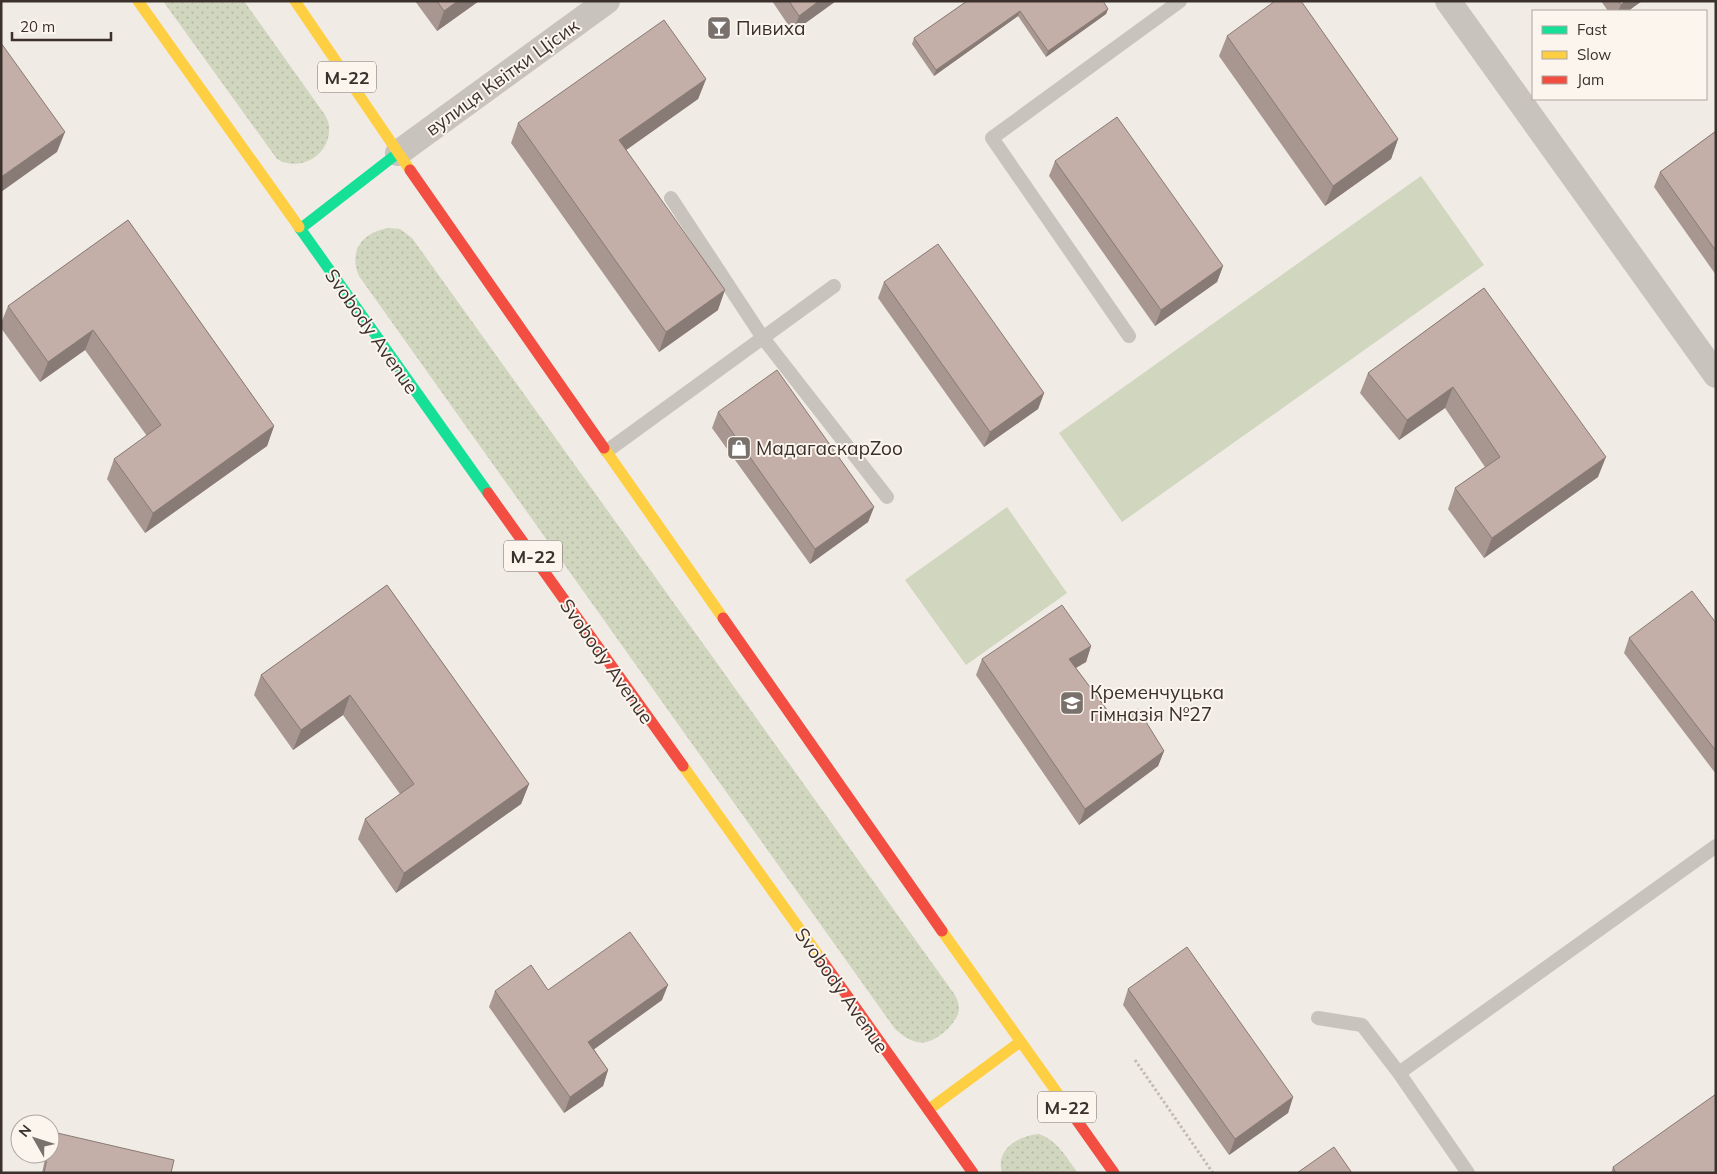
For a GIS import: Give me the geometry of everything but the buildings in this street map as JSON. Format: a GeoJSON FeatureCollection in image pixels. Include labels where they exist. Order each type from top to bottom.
{"type":"FeatureCollection","features":[{"type":"Feature","properties":{"kind":"highway","name":"Svobody Avenue"},"geometry":{"type":"LineString","coordinates":[[138,1],[973,1173]]}},
{"type":"Feature","properties":{"kind":"highway","name":"М-22"},"geometry":{"type":"LineString","coordinates":[[295,1],[398,153],[1020,1042],[1114,1173]]}},
{"type":"Feature","properties":{"kind":"highway"},"geometry":{"type":"LineString","coordinates":[[300,229],[398,153]]}},
{"type":"Feature","properties":{"kind":"highway"},"geometry":{"type":"LineString","coordinates":[[928,1110],[1020,1042]]}},
{"type":"Feature","properties":{"kind":"street","name":"вулиця Квітки Цісик"},"geometry":{"type":"LineString","coordinates":[[398,153],[607,1]]}},
{"type":"Feature","properties":{"kind":"street"},"geometry":{"type":"LineString","coordinates":[[1448,1],[1716,375]]}},
{"type":"Feature","properties":{"kind":"lane"},"geometry":{"type":"LineString","coordinates":[[1129,336],[992,138],[1180,1]]}},
{"type":"Feature","properties":{"kind":"lane"},"geometry":{"type":"LineString","coordinates":[[671,198],[763,338],[887,497]]}},
{"type":"Feature","properties":{"kind":"lane"},"geometry":{"type":"LineString","coordinates":[[607,452],[834,286]]}},
{"type":"Feature","properties":{"kind":"lane"},"geometry":{"type":"LineString","coordinates":[[1399,1073],[1716,846]]}},
{"type":"Feature","properties":{"kind":"lane"},"geometry":{"type":"LineString","coordinates":[[1318,1018],[1362,1025],[1399,1073],[1468,1173]]}},
{"type":"Feature","properties":{"kind":"path"},"geometry":{"type":"LineString","coordinates":[[1135,1060],[1213,1173]]}},
{"type":"Feature","properties":{"kind":"green space"},"geometry":{"type":"Polygon","coordinates":[[[163,1],[244,1],[326,116],[329,125],[328,137],[325,146],[319,153],[312,159],[295,164],[277,159],[163,1]]]}},
{"type":"Feature","properties":{"kind":"green space"},"geometry":{"type":"Polygon","coordinates":[[[1421,176],[1484,265],[1122,522],[1059,433],[1421,176]]]}},
{"type":"Feature","properties":{"kind":"green space"},"geometry":{"type":"Polygon","coordinates":[[[389,228],[400,229],[412,238],[955,995],[959,1009],[958,1014],[953,1023],[940,1035],[931,1041],[922,1043],[905,1037],[895,1029],[359,276],[355,258],[360,244],[372,234],[389,228]]]}},
{"type":"Feature","properties":{"kind":"green space"},"geometry":{"type":"Polygon","coordinates":[[[1007,507],[1067,593],[966,665],[905,580],[1007,507]]]}},
{"type":"Feature","properties":{"kind":"green space"},"geometry":{"type":"Polygon","coordinates":[[[1039,1134],[1057,1145],[1078,1173],[1002,1173],[1002,1157],[1010,1145],[1023,1138],[1039,1134]]]}},
{"type":"Feature","properties":{"kind":"traffic: fast"},"geometry":{"type":"LineString","coordinates":[[300,229],[398,153]]}},
{"type":"Feature","properties":{"kind":"traffic: fast"},"geometry":{"type":"LineString","coordinates":[[299,227],[488,493]]}},
{"type":"Feature","properties":{"kind":"traffic: slow"},"geometry":{"type":"LineString","coordinates":[[138,1],[299,227]]}},
{"type":"Feature","properties":{"kind":"traffic: slow"},"geometry":{"type":"LineString","coordinates":[[295,1],[410,170]]}},
{"type":"Feature","properties":{"kind":"traffic: slow"},"geometry":{"type":"LineString","coordinates":[[604,448],[723,618]]}},
{"type":"Feature","properties":{"kind":"traffic: slow"},"geometry":{"type":"LineString","coordinates":[[683,766],[821,959]]}},
{"type":"Feature","properties":{"kind":"traffic: slow"},"geometry":{"type":"LineString","coordinates":[[942,931],[1073,1115]]}},
{"type":"Feature","properties":{"kind":"traffic: slow"},"geometry":{"type":"LineString","coordinates":[[928,1110],[1020,1042]]}},
{"type":"Feature","properties":{"kind":"traffic: jam"},"geometry":{"type":"LineString","coordinates":[[410,170],[604,448]]}},
{"type":"Feature","properties":{"kind":"traffic: jam"},"geometry":{"type":"LineString","coordinates":[[488,493],[683,766]]}},
{"type":"Feature","properties":{"kind":"traffic: jam"},"geometry":{"type":"LineString","coordinates":[[723,618],[942,931]]}},
{"type":"Feature","properties":{"kind":"traffic: jam"},"geometry":{"type":"LineString","coordinates":[[821,959],[973,1173]]}},
{"type":"Feature","properties":{"kind":"traffic: jam"},"geometry":{"type":"LineString","coordinates":[[1073,1115],[1114,1173]]}},
{"type":"Feature","properties":{"kind":"place","name":"Пивиха"},"geometry":{"type":"Point","coordinates":[719,28]}},
{"type":"Feature","properties":{"kind":"place","name":"МадагаскарZoo"},"geometry":{"type":"Point","coordinates":[739,448]}},
{"type":"Feature","properties":{"kind":"place","name":"Кременчуцька гімназія №27"},"geometry":{"type":"Point","coordinates":[1072,703]}}]}
